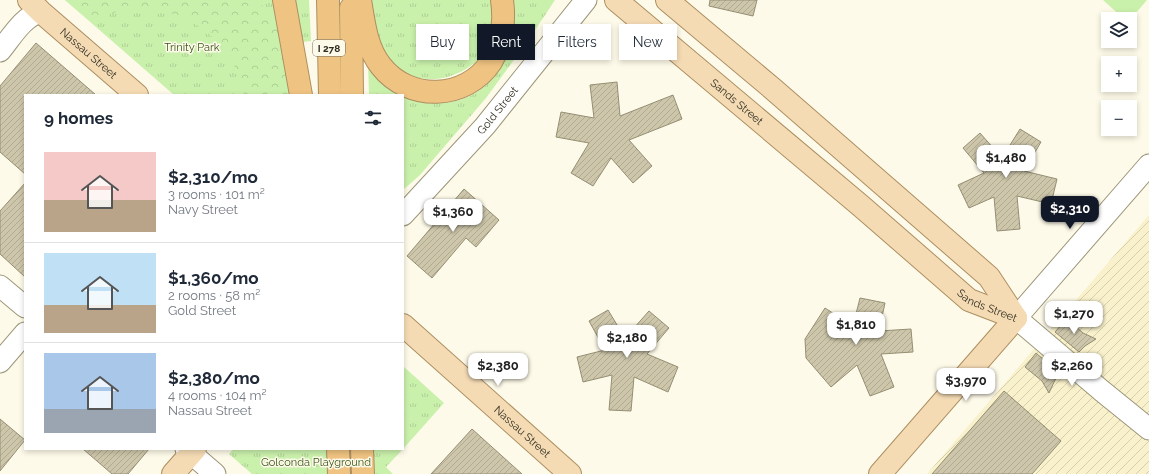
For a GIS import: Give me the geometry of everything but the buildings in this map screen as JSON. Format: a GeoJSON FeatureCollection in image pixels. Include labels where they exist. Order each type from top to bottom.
{"type":"FeatureCollection","features":[{"type":"Feature","properties":{"kind":"highway"},"geometry":{"type":"LineString","coordinates":[[284,0],[301,94]]}},
{"type":"Feature","properties":{"kind":"highway","name":"I 278"},"geometry":{"type":"LineString","coordinates":[[328,0],[330,94]]}},
{"type":"Feature","properties":{"kind":"highway","name":"I 278"},"geometry":{"type":"LineString","coordinates":[[351,0],[352,94]]}},
{"type":"Feature","properties":{"kind":"highway"},"geometry":{"type":"LineString","coordinates":[[360,0],[368,42],[381,66],[389,75],[402,84],[415,90],[441,92],[464,86],[473,81],[483,72],[490,62],[497,51],[503,24],[502,0]]}},
{"type":"Feature","properties":{"kind":"highway"},"geometry":{"type":"LineString","coordinates":[[338,450],[339,474]]}},
{"type":"Feature","properties":{"kind":"highway"},"geometry":{"type":"LineString","coordinates":[[362,450],[363,474]]}},
{"type":"Feature","properties":{"kind":"main road","name":"Sands Street"},"geometry":{"type":"LineString","coordinates":[[616,0],[861,206],[969,300],[1016,318]]}},
{"type":"Feature","properties":{"kind":"main road","name":"Sands Street"},"geometry":{"type":"LineString","coordinates":[[668,0],[773,89],[989,277],[1016,318]]}},
{"type":"Feature","properties":{"kind":"main road","name":"Nassau Street"},"geometry":{"type":"LineString","coordinates":[[35,6],[136,94]]}},
{"type":"Feature","properties":{"kind":"main road"},"geometry":{"type":"LineString","coordinates":[[880,474],[1016,318]]}},
{"type":"Feature","properties":{"kind":"main road","name":"Nassau Street"},"geometry":{"type":"LineString","coordinates":[[404,325],[570,474]]}},
{"type":"Feature","properties":{"kind":"main road"},"geometry":{"type":"LineString","coordinates":[[173,474],[191,451]]}},
{"type":"Feature","properties":{"kind":"street","name":"Gold Street"},"geometry":{"type":"LineString","coordinates":[[404,213],[485,126],[586,0]]}},
{"type":"Feature","properties":{"kind":"street"},"geometry":{"type":"LineString","coordinates":[[0,51],[28,18],[35,13],[35,6]]}},
{"type":"Feature","properties":{"kind":"street"},"geometry":{"type":"LineString","coordinates":[[1149,165],[1016,318],[1102,392],[1149,429]]}},
{"type":"Feature","properties":{"kind":"street"},"geometry":{"type":"LineString","coordinates":[[0,286],[24,306]]}},
{"type":"Feature","properties":{"kind":"street"},"geometry":{"type":"LineString","coordinates":[[0,362],[24,334]]}},
{"type":"Feature","properties":{"kind":"street"},"geometry":{"type":"LineString","coordinates":[[191,451],[215,474]]}},
{"type":"Feature","properties":{"kind":"shaded area"},"geometry":{"type":"Polygon","coordinates":[[[1149,215],[1149,474],[927,474],[1136,230],[1149,215]]]}},
{"type":"Feature","properties":{"kind":"green space","name":"Trinity Park"},"geometry":{"type":"Polygon","coordinates":[[[65,0],[273,0],[292,94],[173,94],[65,0]]]}},
{"type":"Feature","properties":{"kind":"green space"},"geometry":{"type":"Polygon","coordinates":[[[65,0],[256,0],[268,10],[278,25],[292,94],[244,94],[240,78],[233,63],[214,38],[187,20],[172,14],[148,9],[128,10],[107,15],[91,22],[65,0]]]}},
{"type":"Feature","properties":{"kind":"green space"},"geometry":{"type":"Polygon","coordinates":[[[295,0],[309,0],[311,41],[303,42],[295,0]]]}},
{"type":"Feature","properties":{"kind":"green space"},"geometry":{"type":"Polygon","coordinates":[[[369,0],[494,0],[494,24],[477,24],[478,60],[466,69],[444,78],[432,79],[410,75],[391,63],[380,47],[372,20],[369,0]]]}},
{"type":"Feature","properties":{"kind":"green space"},"geometry":{"type":"Polygon","coordinates":[[[514,0],[555,0],[535,30],[535,24],[513,24],[514,0]]]}},
{"type":"Feature","properties":{"kind":"green space"},"geometry":{"type":"Polygon","coordinates":[[[1103,0],[1147,0],[1137,12],[1116,12],[1103,0]]]}},
{"type":"Feature","properties":{"kind":"green space"},"geometry":{"type":"Polygon","coordinates":[[[504,60],[514,60],[486,98],[420,175],[404,189],[404,96],[412,100],[432,103],[442,103],[461,99],[477,92],[490,82],[504,60]]]}},
{"type":"Feature","properties":{"kind":"green space"},"geometry":{"type":"Polygon","coordinates":[[[368,64],[400,94],[369,94],[368,64]]]}},
{"type":"Feature","properties":{"kind":"green space","name":"Golconda Playground"},"geometry":{"type":"Polygon","coordinates":[[[404,367],[444,403],[404,448],[404,367]]]}},
{"type":"Feature","properties":{"kind":"green space","name":"Golconda Playground"},"geometry":{"type":"Polygon","coordinates":[[[232,450],[402,450],[386,467],[393,474],[252,474],[229,454],[232,450]]]}}]}
